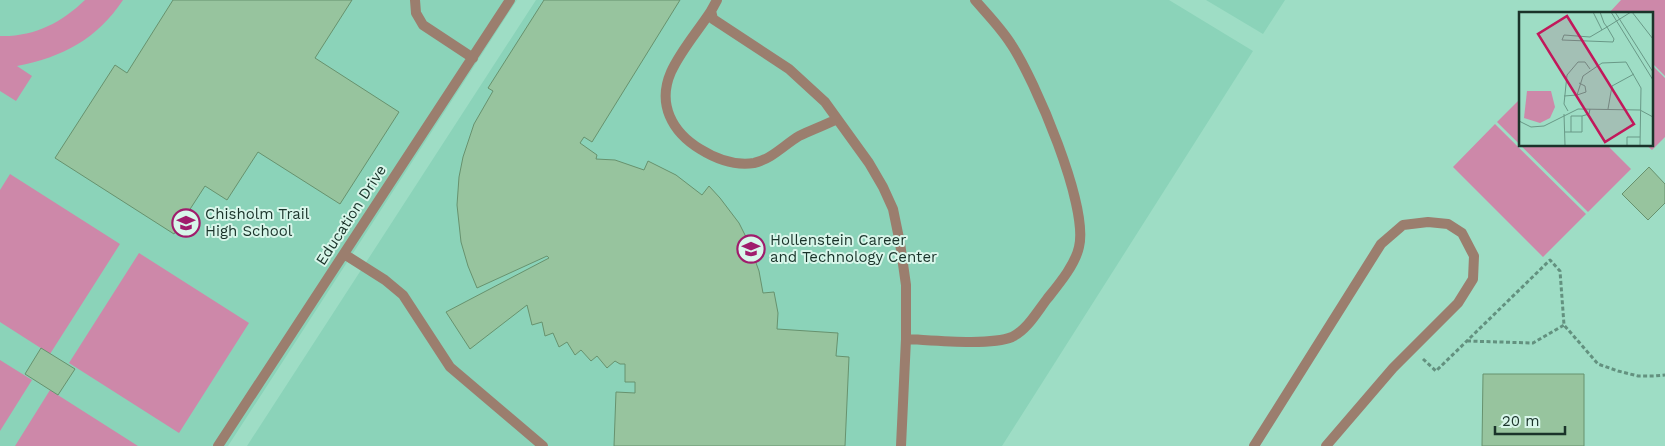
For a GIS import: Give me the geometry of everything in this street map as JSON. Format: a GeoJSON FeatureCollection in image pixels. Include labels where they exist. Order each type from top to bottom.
{"type":"FeatureCollection","features":[{"type":"Feature","properties":{"kind":"lane"},"geometry":{"type":"LineString","coordinates":[[415,0],[416,13],[423,25],[473,58]]}},
{"type":"Feature","properties":{"kind":"lane","name":"Education Drive"},"geometry":{"type":"LineString","coordinates":[[218,446],[510,0]]}},
{"type":"Feature","properties":{"kind":"lane"},"geometry":{"type":"LineString","coordinates":[[717,0],[671,72],[666,89],[667,106],[671,122],[680,134],[691,144],[726,162],[754,163],[766,159],[798,137],[838,119]]}},
{"type":"Feature","properties":{"kind":"lane"},"geometry":{"type":"LineString","coordinates":[[906,339],[992,341],[1010,338],[1020,332],[1058,284],[1079,248],[1081,233],[1075,199],[1064,160],[1048,120],[1012,44],[975,0]]}},
{"type":"Feature","properties":{"kind":"lane"},"geometry":{"type":"LineString","coordinates":[[711,11],[713,19],[789,69],[825,102],[869,163],[892,209],[900,243],[906,285],[906,339],[901,446]]}},
{"type":"Feature","properties":{"kind":"lane"},"geometry":{"type":"LineString","coordinates":[[1254,446],[1381,244],[1403,225],[1428,222],[1448,224],[1462,233],[1474,256],[1473,278],[1458,303],[1393,368],[1326,446]]}},
{"type":"Feature","properties":{"kind":"lane"},"geometry":{"type":"LineString","coordinates":[[344,254],[385,280],[403,295],[450,367],[543,446]]}},
{"type":"Feature","properties":{"kind":"path"},"geometry":{"type":"LineString","coordinates":[[1412,349],[1436,371],[1550,260],[1560,270],[1564,325],[1598,364],[1638,376],[1665,375]]}},
{"type":"Feature","properties":{"kind":"path"},"geometry":{"type":"LineString","coordinates":[[1467,341],[1533,343],[1564,325]]}},
{"type":"Feature","properties":{"kind":"shaded area","name":"Chisholm Trail High School"},"geometry":{"type":"Polygon","coordinates":[[[0,0],[517,0],[228,446],[0,446],[0,0]]]}},
{"type":"Feature","properties":{"kind":"shaded area"},"geometry":{"type":"Polygon","coordinates":[[[85,0],[123,0],[102,26],[78,44],[49,57],[17,66],[32,76],[16,101],[0,91],[0,36],[24,34],[46,27],[57,22],[85,0]]]}},
{"type":"Feature","properties":{"kind":"shaded area","name":"Hollenstein Career and Technology Center"},"geometry":{"type":"Polygon","coordinates":[[[536,0],[1169,0],[1253,51],[1002,446],[247,446],[536,0]]]}},
{"type":"Feature","properties":{"kind":"shaded area"},"geometry":{"type":"Polygon","coordinates":[[[1206,0],[1285,0],[1263,34],[1206,0]]]}},
{"type":"Feature","properties":{"kind":"shaded area"},"geometry":{"type":"Polygon","coordinates":[[[1621,0],[1665,0],[1665,76],[1652,63],[1652,12],[1610,12],[1621,0]]]}},
{"type":"Feature","properties":{"kind":"shaded area"},"geometry":{"type":"Polygon","coordinates":[[[1652,65],[1665,78],[1665,137],[1652,150],[1647,146],[1652,146],[1652,65]]]}},
{"type":"Feature","properties":{"kind":"shaded area"},"geometry":{"type":"Polygon","coordinates":[[[1519,100],[1519,144],[1497,122],[1519,100]]]}},
{"type":"Feature","properties":{"kind":"shaded area"},"geometry":{"type":"Polygon","coordinates":[[[1495,124],[1586,214],[1543,257],[1453,167],[1495,124]]]}},
{"type":"Feature","properties":{"kind":"shaded area"},"geometry":{"type":"Polygon","coordinates":[[[1521,146],[1608,146],[1631,169],[1588,212],[1521,146]]]}},
{"type":"Feature","properties":{"kind":"shaded area"},"geometry":{"type":"Polygon","coordinates":[[[10,174],[120,244],[50,354],[0,322],[0,190],[10,174]]]}},
{"type":"Feature","properties":{"kind":"shaded area"},"geometry":{"type":"Polygon","coordinates":[[[139,253],[249,323],[179,433],[69,363],[139,253]]]}},
{"type":"Feature","properties":{"kind":"shaded area"},"geometry":{"type":"Polygon","coordinates":[[[0,360],[32,380],[0,431],[0,360]]]}},
{"type":"Feature","properties":{"kind":"shaded area"},"geometry":{"type":"Polygon","coordinates":[[[50,390],[138,446],[15,446],[50,390]]]}},
{"type":"Feature","properties":{"kind":"building"},"geometry":{"type":"Polygon","coordinates":[[[173,0],[352,0],[315,58],[399,112],[340,204],[258,152],[227,200],[205,186],[174,234],[55,158],[115,65],[127,73],[173,0]]]}},
{"type":"Feature","properties":{"kind":"building"},"geometry":{"type":"Polygon","coordinates":[[[544,0],[680,0],[592,142],[584,137],[580,143],[597,155],[596,159],[615,160],[644,170],[648,161],[676,175],[702,195],[709,186],[720,198],[739,223],[748,241],[759,271],[763,293],[774,292],[778,313],[777,329],[838,333],[836,356],[849,357],[845,446],[614,446],[616,392],[635,393],[635,382],[625,382],[625,364],[615,361],[607,368],[597,356],[591,361],[581,350],[575,355],[567,342],[559,347],[553,333],[545,336],[542,322],[532,325],[527,305],[470,349],[446,312],[549,258],[547,256],[477,288],[461,242],[457,205],[463,157],[474,124],[493,91],[488,88],[544,0]]]}},
{"type":"Feature","properties":{"kind":"building"},"geometry":{"type":"Polygon","coordinates":[[[1649,167],[1665,184],[1665,203],[1648,220],[1622,194],[1649,167]]]}},
{"type":"Feature","properties":{"kind":"building"},"geometry":{"type":"Polygon","coordinates":[[[41,348],[75,369],[58,395],[25,374],[41,348]]]}},
{"type":"Feature","properties":{"kind":"building"},"geometry":{"type":"Polygon","coordinates":[[[1483,374],[1584,374],[1584,446],[1482,446],[1483,374]]]}},
{"type":"Feature","properties":{"kind":"place","name":"Chisholm Trail High School"},"geometry":{"type":"Point","coordinates":[186,223]}},
{"type":"Feature","properties":{"kind":"place","name":"Hollenstein Career and Technology Center"},"geometry":{"type":"Point","coordinates":[751,249]}}]}
